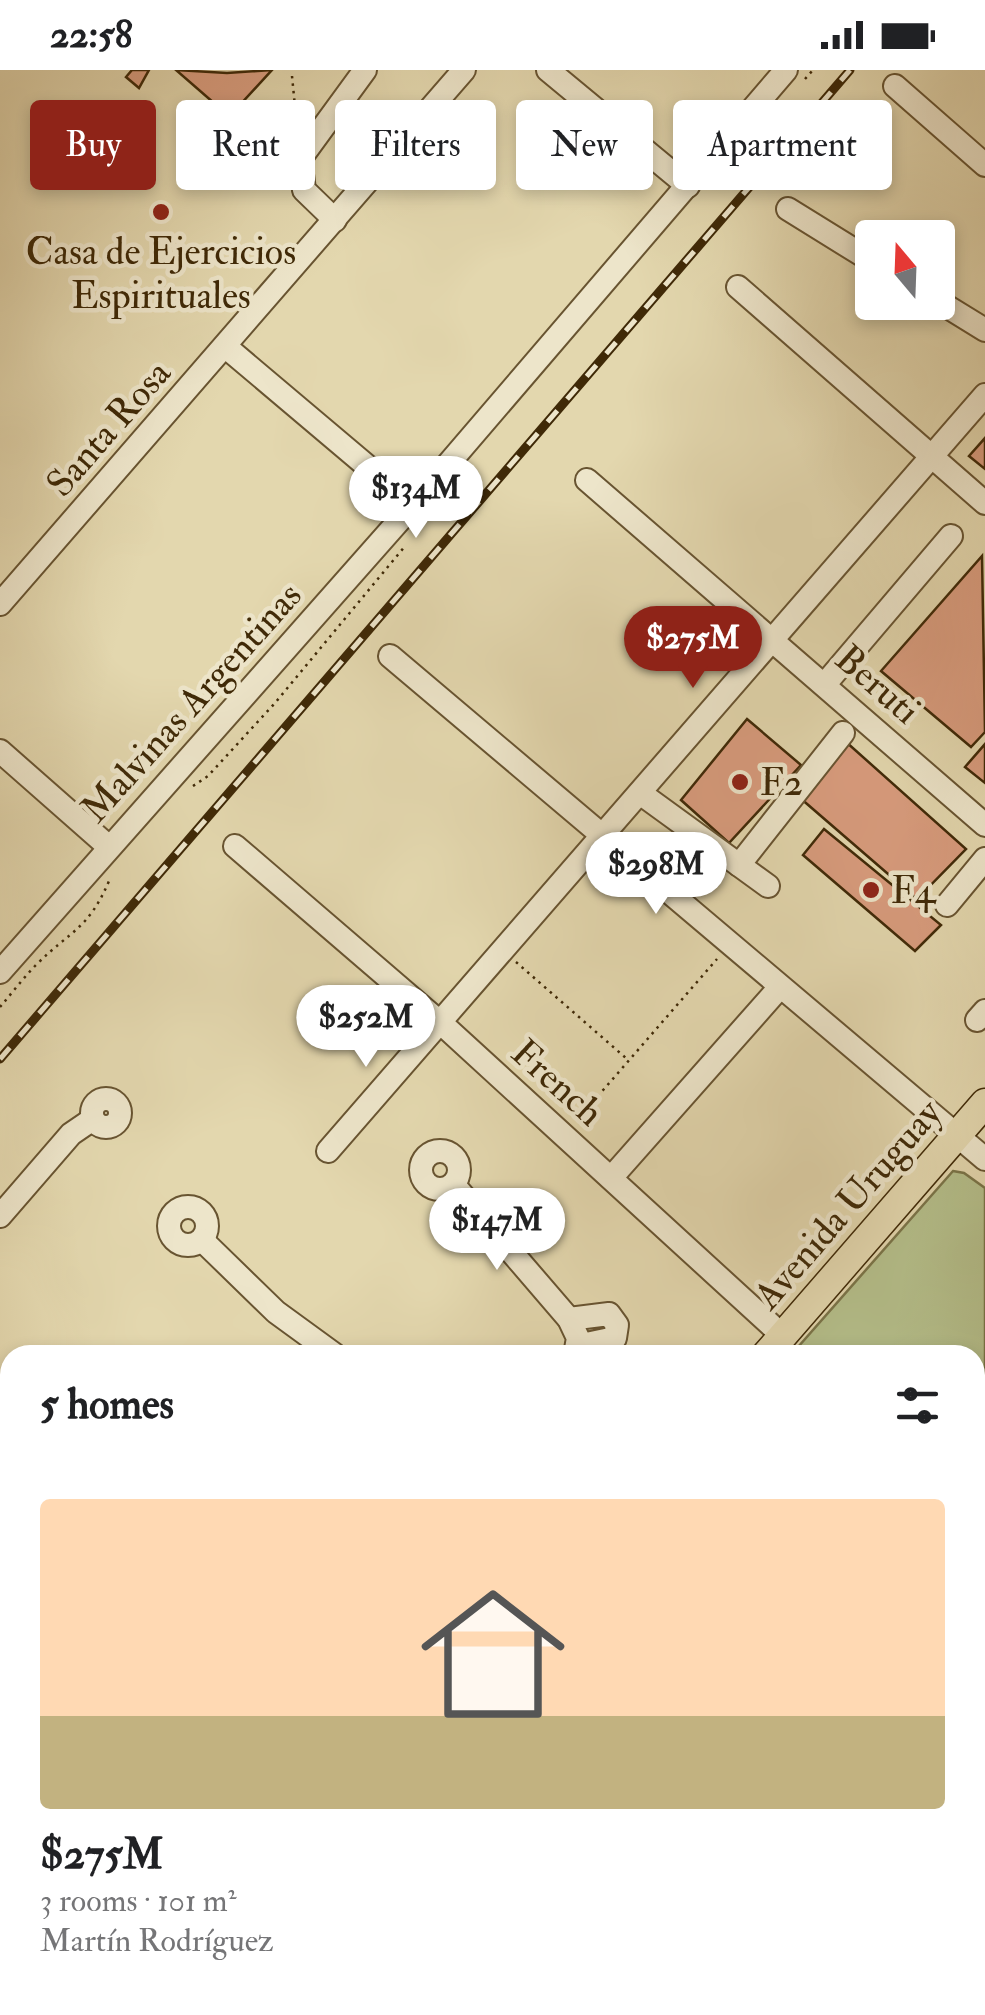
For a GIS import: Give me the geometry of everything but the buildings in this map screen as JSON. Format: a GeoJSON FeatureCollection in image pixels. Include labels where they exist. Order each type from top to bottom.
{"type":"FeatureCollection","features":[{"type":"Feature","properties":{"kind":"main road","name":"Avenida Uruguay"},"geometry":{"type":"LineString","coordinates":[[775,1345],[985,1102]]}},
{"type":"Feature","properties":{"kind":"street"},"geometry":{"type":"LineString","coordinates":[[315,139],[366,70]]}},
{"type":"Feature","properties":{"kind":"street","name":"Santa Rosa"},"geometry":{"type":"LineString","coordinates":[[0,604],[464,70]]}},
{"type":"Feature","properties":{"kind":"street"},"geometry":{"type":"LineString","coordinates":[[548,70],[673,174]]}},
{"type":"Feature","properties":{"kind":"street","name":"Malvinas Argentinas"},"geometry":{"type":"LineString","coordinates":[[758,100],[782,71]]}},
{"type":"Feature","properties":{"kind":"street"},"geometry":{"type":"LineString","coordinates":[[895,86],[985,164]]}},
{"type":"Feature","properties":{"kind":"street"},"geometry":{"type":"LineString","coordinates":[[304,190],[335,220]]}},
{"type":"Feature","properties":{"kind":"street","name":"Malvinas Argentinas"},"geometry":{"type":"LineString","coordinates":[[0,972],[413,505],[685,190]]}},
{"type":"Feature","properties":{"kind":"street"},"geometry":{"type":"LineString","coordinates":[[788,209],[855,250]]}},
{"type":"Feature","properties":{"kind":"street"},"geometry":{"type":"LineString","coordinates":[[738,287],[985,503]]}},
{"type":"Feature","properties":{"kind":"street"},"geometry":{"type":"LineString","coordinates":[[955,311],[985,330]]}},
{"type":"Feature","properties":{"kind":"street"},"geometry":{"type":"LineString","coordinates":[[226,347],[413,505]]}},
{"type":"Feature","properties":{"kind":"street"},"geometry":{"type":"LineString","coordinates":[[328,1152],[985,395]]}},
{"type":"Feature","properties":{"kind":"street","name":"Beruti"},"geometry":{"type":"LineString","coordinates":[[587,480],[985,824]]}},
{"type":"Feature","properties":{"kind":"street"},"geometry":{"type":"LineString","coordinates":[[825,684],[951,536]]}},
{"type":"Feature","properties":{"kind":"street"},"geometry":{"type":"LineString","coordinates":[[390,656],[985,1159]]}},
{"type":"Feature","properties":{"kind":"street"},"geometry":{"type":"LineString","coordinates":[[739,865],[844,733]]}},
{"type":"Feature","properties":{"kind":"street"},"geometry":{"type":"LineString","coordinates":[[0,750],[109,847]]}},
{"type":"Feature","properties":{"kind":"street"},"geometry":{"type":"LineString","coordinates":[[640,793],[768,886]]}},
{"type":"Feature","properties":{"kind":"street","name":"French"},"geometry":{"type":"LineString","coordinates":[[235,846],[442,1024],[611,1178],[775,1345]]}},
{"type":"Feature","properties":{"kind":"street"},"geometry":{"type":"LineString","coordinates":[[947,906],[985,860]]}},
{"type":"Feature","properties":{"kind":"street"},"geometry":{"type":"LineString","coordinates":[[611,1178],[780,987]]}},
{"type":"Feature","properties":{"kind":"street"},"geometry":{"type":"LineString","coordinates":[[0,1216],[71,1134],[93,1119]]}},
{"type":"Feature","properties":{"kind":"street"},"geometry":{"type":"LineString","coordinates":[[453,1184],[569,1319],[575,1345]]}},
{"type":"Feature","properties":{"kind":"street"},"geometry":{"type":"LineString","coordinates":[[202,1240],[276,1312],[321,1345]]}},
{"type":"Feature","properties":{"kind":"street"},"geometry":{"type":"LineString","coordinates":[[569,1319],[609,1314],[618,1325],[615,1338],[592,1345]]}},
{"type":"Feature","properties":{"kind":"path"},"geometry":{"type":"LineString","coordinates":[[292,76],[294,100]]}},
{"type":"Feature","properties":{"kind":"path"},"geometry":{"type":"LineString","coordinates":[[564,1135],[730,945]]}},
{"type":"Feature","properties":{"kind":"path"},"geometry":{"type":"LineString","coordinates":[[504,952],[628,1061]]}},
{"type":"Feature","properties":{"kind":"green space"},"geometry":{"type":"Polygon","coordinates":[[[953,1171],[964,1173],[985,1188],[985,1345],[800,1345],[953,1171]]]}},
{"type":"Feature","properties":{"kind":"railway"},"geometry":{"type":"LineString","coordinates":[[0,1059],[850,70]]}},
{"type":"Feature","properties":{"kind":"place","name":"Casa de Ejercicios Espirituales"},"geometry":{"type":"Point","coordinates":[161,212]}},
{"type":"Feature","properties":{"kind":"place","name":"F2"},"geometry":{"type":"Point","coordinates":[740,782]}},
{"type":"Feature","properties":{"kind":"place","name":"F4"},"geometry":{"type":"Point","coordinates":[871,890]}}]}
